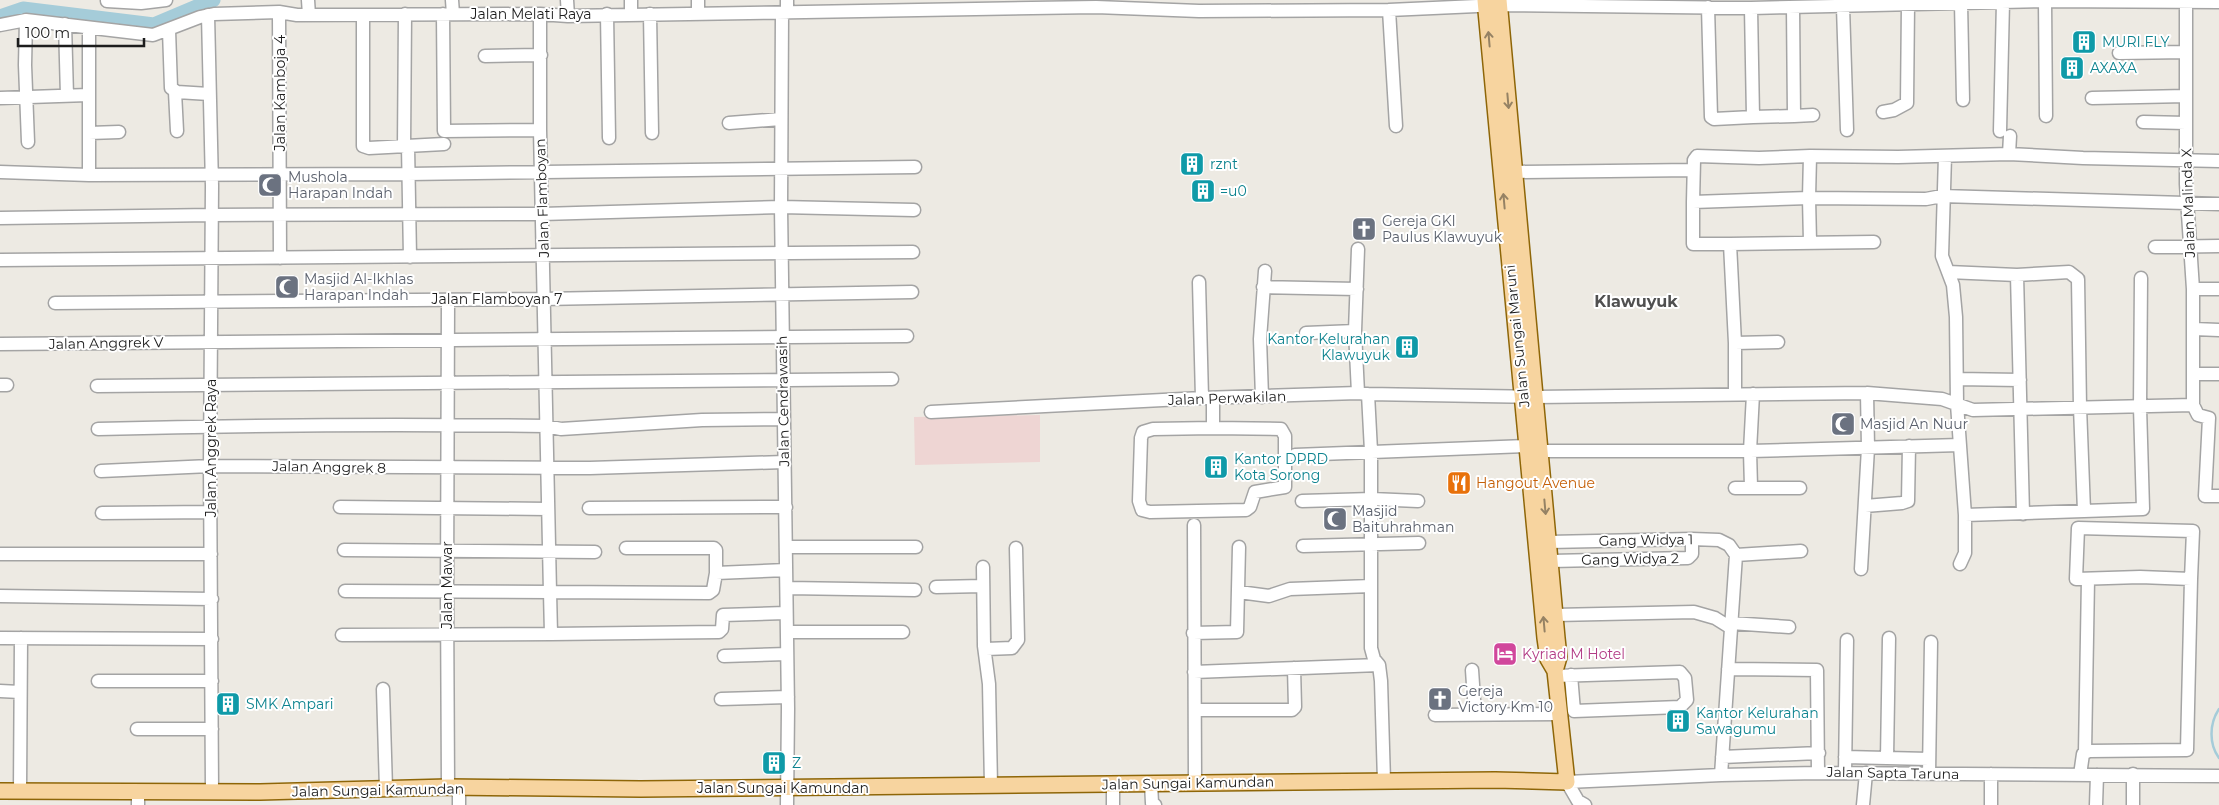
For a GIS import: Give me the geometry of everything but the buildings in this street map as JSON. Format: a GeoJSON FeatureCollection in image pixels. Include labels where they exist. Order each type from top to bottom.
{"type":"FeatureCollection","features":[{"type":"Feature","properties":{"kind":"main road","name":"Jalan Sungai Maruni"},"geometry":{"type":"LineString","coordinates":[[1492,3],[1514,172],[1529,397]]}},
{"type":"Feature","properties":{"kind":"main road","name":"Jalan Sungai Maruni"},"geometry":{"type":"LineString","coordinates":[[1492,3],[1534,449],[1545,638],[1548,659],[1555,673]]}},
{"type":"Feature","properties":{"kind":"main road","name":"Jalan Sungai Maruni"},"geometry":{"type":"LineString","coordinates":[[1534,449],[1549,542],[1559,657],[1555,673],[1567,782]]}},
{"type":"Feature","properties":{"kind":"main road","name":"Jalan Sungai Kamundan"},"geometry":{"type":"LineString","coordinates":[[0,791],[138,798],[212,791],[454,788],[641,790],[1195,782],[1495,780],[1567,782]]}},
{"type":"Feature","properties":{"kind":"street"},"geometry":{"type":"LineString","coordinates":[[107,1],[142,3],[166,0]]}},
{"type":"Feature","properties":{"kind":"street"},"geometry":{"type":"LineString","coordinates":[[308,0],[309,15]]}},
{"type":"Feature","properties":{"kind":"street"},"geometry":{"type":"LineString","coordinates":[[452,0],[448,14],[444,131],[540,130]]}},
{"type":"Feature","properties":{"kind":"street"},"geometry":{"type":"LineString","coordinates":[[567,0],[568,16]]}},
{"type":"Feature","properties":{"kind":"street"},"geometry":{"type":"LineString","coordinates":[[631,0],[631,15]]}},
{"type":"Feature","properties":{"kind":"street"},"geometry":{"type":"LineString","coordinates":[[698,0],[698,14]]}},
{"type":"Feature","properties":{"kind":"street","name":"Jalan Cendrawasih"},"geometry":{"type":"LineString","coordinates":[[787,0],[784,13],[781,119],[781,254],[788,697],[787,805]]}},
{"type":"Feature","properties":{"kind":"street"},"geometry":{"type":"LineString","coordinates":[[2045,1],[2046,116]]}},
{"type":"Feature","properties":{"kind":"street","name":"Jalan Melati Raya"},"geometry":{"type":"LineString","coordinates":[[0,25],[26,20],[153,35],[208,15],[279,12],[309,15],[540,14],[568,16],[784,13],[836,5],[1096,3],[1140,4],[1199,11],[1389,10],[1492,3],[1751,8],[2045,1],[2219,2]]}},
{"type":"Feature","properties":{"kind":"street","name":"Jalan Malinda X"},"geometry":{"type":"LineString","coordinates":[[2186,1],[2185,160],[2186,205],[2193,289],[2193,405]]}},
{"type":"Feature","properties":{"kind":"street"},"geometry":{"type":"LineString","coordinates":[[2003,2],[2005,133],[2009,154]]}},
{"type":"Feature","properties":{"kind":"street"},"geometry":{"type":"LineString","coordinates":[[1961,3],[1963,100]]}},
{"type":"Feature","properties":{"kind":"street"},"geometry":{"type":"LineString","coordinates":[[1883,112],[1894,110],[1907,103],[1908,4]]}},
{"type":"Feature","properties":{"kind":"street"},"geometry":{"type":"LineString","coordinates":[[1708,7],[1711,117],[1714,119],[1813,115]]}},
{"type":"Feature","properties":{"kind":"street"},"geometry":{"type":"LineString","coordinates":[[1793,7],[1794,116]]}},
{"type":"Feature","properties":{"kind":"street"},"geometry":{"type":"LineString","coordinates":[[1843,7],[1847,130]]}},
{"type":"Feature","properties":{"kind":"street"},"geometry":{"type":"LineString","coordinates":[[1751,8],[1753,116]]}},
{"type":"Feature","properties":{"kind":"street"},"geometry":{"type":"LineString","coordinates":[[1389,10],[1396,126]]}},
{"type":"Feature","properties":{"kind":"street","name":"Jalan Kamboja 4"},"geometry":{"type":"LineString","coordinates":[[279,12],[280,258]]}},
{"type":"Feature","properties":{"kind":"street"},"geometry":{"type":"LineString","coordinates":[[405,14],[406,146],[410,257]]}},
{"type":"Feature","properties":{"kind":"street","name":"Jalan Flamboyan"},"geometry":{"type":"LineString","coordinates":[[540,14],[540,130],[546,426],[549,468],[548,551],[551,634]]}},
{"type":"Feature","properties":{"kind":"street"},"geometry":{"type":"LineString","coordinates":[[607,14],[609,138]]}},
{"type":"Feature","properties":{"kind":"street"},"geometry":{"type":"LineString","coordinates":[[650,14],[652,133]]}},
{"type":"Feature","properties":{"kind":"street","name":"Jalan Anggrek Raya"},"geometry":{"type":"LineString","coordinates":[[208,15],[212,215],[210,466],[212,791]]}},
{"type":"Feature","properties":{"kind":"street"},"geometry":{"type":"LineString","coordinates":[[363,15],[363,146],[369,148],[444,144]]}},
{"type":"Feature","properties":{"kind":"street"},"geometry":{"type":"LineString","coordinates":[[26,20],[25,96],[28,142]]}},
{"type":"Feature","properties":{"kind":"street"},"geometry":{"type":"LineString","coordinates":[[65,24],[67,96]]}},
{"type":"Feature","properties":{"kind":"street"},"geometry":{"type":"LineString","coordinates":[[89,28],[90,175]]}},
{"type":"Feature","properties":{"kind":"street"},"geometry":{"type":"LineString","coordinates":[[169,30],[170,86],[175,92],[176,131]]}},
{"type":"Feature","properties":{"kind":"street"},"geometry":{"type":"LineString","coordinates":[[2119,53],[2186,52]]}},
{"type":"Feature","properties":{"kind":"street"},"geometry":{"type":"LineString","coordinates":[[485,56],[540,55]]}},
{"type":"Feature","properties":{"kind":"street"},"geometry":{"type":"LineString","coordinates":[[175,92],[209,94]]}},
{"type":"Feature","properties":{"kind":"street"},"geometry":{"type":"LineString","coordinates":[[0,98],[88,95]]}},
{"type":"Feature","properties":{"kind":"street"},"geometry":{"type":"LineString","coordinates":[[2092,98],[2186,96]]}},
{"type":"Feature","properties":{"kind":"street"},"geometry":{"type":"LineString","coordinates":[[729,123],[781,119]]}},
{"type":"Feature","properties":{"kind":"street"},"geometry":{"type":"LineString","coordinates":[[2143,122],[2186,123]]}},
{"type":"Feature","properties":{"kind":"street"},"geometry":{"type":"LineString","coordinates":[[89,133],[119,132]]}},
{"type":"Feature","properties":{"kind":"street"},"geometry":{"type":"LineString","coordinates":[[1874,242],[1694,244],[1694,159],[1698,156],[1759,158],[2009,154],[2219,161]]}},
{"type":"Feature","properties":{"kind":"street"},"geometry":{"type":"LineString","coordinates":[[1810,156],[1810,242]]}},
{"type":"Feature","properties":{"kind":"street"},"geometry":{"type":"LineString","coordinates":[[1945,156],[1942,196],[1942,256],[1953,285],[1956,317],[1957,404],[1965,515],[1965,553],[1960,564]]}},
{"type":"Feature","properties":{"kind":"street"},"geometry":{"type":"LineString","coordinates":[[0,172],[90,175],[408,174],[782,168],[915,168]]}},
{"type":"Feature","properties":{"kind":"street"},"geometry":{"type":"LineString","coordinates":[[1514,172],[1693,170]]}},
{"type":"Feature","properties":{"kind":"street"},"geometry":{"type":"LineString","coordinates":[[1693,202],[1810,198],[1926,199],[1942,196],[2186,205],[2219,204]]}},
{"type":"Feature","properties":{"kind":"street"},"geometry":{"type":"LineString","coordinates":[[0,218],[542,214],[781,208],[914,210]]}},
{"type":"Feature","properties":{"kind":"street"},"geometry":{"type":"LineString","coordinates":[[1730,244],[1735,343],[1734,394]]}},
{"type":"Feature","properties":{"kind":"street"},"geometry":{"type":"LineString","coordinates":[[2155,247],[2219,246]]}},
{"type":"Feature","properties":{"kind":"street"},"geometry":{"type":"LineString","coordinates":[[1358,249],[1356,331],[1371,451],[1371,648],[1374,659],[1379,665],[1381,680],[1384,781]]}},
{"type":"Feature","properties":{"kind":"street"},"geometry":{"type":"LineString","coordinates":[[0,260],[913,252]]}},
{"type":"Feature","properties":{"kind":"street"},"geometry":{"type":"LineString","coordinates":[[1262,397],[1260,339],[1265,271]]}},
{"type":"Feature","properties":{"kind":"street"},"geometry":{"type":"LineString","coordinates":[[1948,272],[2016,275],[2069,272],[2078,279],[2084,511]]}},
{"type":"Feature","properties":{"kind":"street"},"geometry":{"type":"LineString","coordinates":[[2016,275],[2023,514]]}},
{"type":"Feature","properties":{"kind":"street"},"geometry":{"type":"LineString","coordinates":[[1965,515],[2142,509],[2140,406],[2141,278]]}},
{"type":"Feature","properties":{"kind":"street"},"geometry":{"type":"LineString","coordinates":[[1199,282],[1208,398],[1214,428]]}},
{"type":"Feature","properties":{"kind":"street"},"geometry":{"type":"LineString","coordinates":[[1263,287],[1357,289]]}},
{"type":"Feature","properties":{"kind":"street"},"geometry":{"type":"LineString","coordinates":[[2193,289],[2219,289]]}},
{"type":"Feature","properties":{"kind":"street","name":"Jalan Flamboyan 7"},"geometry":{"type":"LineString","coordinates":[[55,302],[543,299],[782,296],[912,292]]}},
{"type":"Feature","properties":{"kind":"street","name":"Jalan Mawar"},"geometry":{"type":"LineString","coordinates":[[448,300],[447,635],[454,788],[459,805]]}},
{"type":"Feature","properties":{"kind":"street"},"geometry":{"type":"LineString","coordinates":[[2194,329],[2219,330]]}},
{"type":"Feature","properties":{"kind":"street"},"geometry":{"type":"LineString","coordinates":[[1306,333],[1356,331]]}},
{"type":"Feature","properties":{"kind":"street","name":"Jalan Anggrek V"},"geometry":{"type":"LineString","coordinates":[[0,344],[906,336]]}},
{"type":"Feature","properties":{"kind":"street"},"geometry":{"type":"LineString","coordinates":[[1735,343],[1778,342]]}},
{"type":"Feature","properties":{"kind":"street"},"geometry":{"type":"LineString","coordinates":[[2194,374],[2219,374]]}},
{"type":"Feature","properties":{"kind":"street"},"geometry":{"type":"LineString","coordinates":[[98,386],[892,379]]}},
{"type":"Feature","properties":{"kind":"street"},"geometry":{"type":"LineString","coordinates":[[1957,379],[2020,380]]}},
{"type":"Feature","properties":{"kind":"street"},"geometry":{"type":"LineString","coordinates":[[1861,569],[1868,448],[1867,393]]}},
{"type":"Feature","properties":{"kind":"street","name":"Jalan Perwakilan"},"geometry":{"type":"LineString","coordinates":[[931,412],[1208,398],[1363,394],[1529,397],[1867,393],[1942,399],[1973,410],[2193,405]]}},
{"type":"Feature","properties":{"kind":"street"},"geometry":{"type":"LineString","coordinates":[[1751,487],[1750,450],[1753,394]]}},
{"type":"Feature","properties":{"kind":"street"},"geometry":{"type":"LineString","coordinates":[[2193,405],[2198,415],[2214,418],[2205,496],[2219,496]]}},
{"type":"Feature","properties":{"kind":"street"},"geometry":{"type":"LineString","coordinates":[[98,428],[448,425],[546,426],[572,429],[702,420],[783,419]]}},
{"type":"Feature","properties":{"kind":"street"},"geometry":{"type":"LineString","coordinates":[[1214,428],[1281,429],[1285,436],[1285,487],[1257,491],[1253,495],[1250,507],[1246,510],[1150,512],[1142,510],[1139,501],[1141,438],[1143,432],[1153,429],[1214,428]]}},
{"type":"Feature","properties":{"kind":"street"},"geometry":{"type":"LineString","coordinates":[[1295,455],[1371,451],[1534,449],[1750,450],[1960,444]]}},
{"type":"Feature","properties":{"kind":"street"},"geometry":{"type":"LineString","coordinates":[[1865,506],[1908,501],[1909,446]]}},
{"type":"Feature","properties":{"kind":"street","name":"Jalan Anggrek 8"},"geometry":{"type":"LineString","coordinates":[[101,471],[210,466],[549,468],[784,462]]}},
{"type":"Feature","properties":{"kind":"street"},"geometry":{"type":"LineString","coordinates":[[1735,488],[1800,488]]}},
{"type":"Feature","properties":{"kind":"street"},"geometry":{"type":"LineString","coordinates":[[1302,501],[1372,499],[1418,501]]}},
{"type":"Feature","properties":{"kind":"street"},"geometry":{"type":"LineString","coordinates":[[340,507],[548,509]]}},
{"type":"Feature","properties":{"kind":"street"},"geometry":{"type":"LineString","coordinates":[[589,508],[786,507]]}},
{"type":"Feature","properties":{"kind":"street"},"geometry":{"type":"LineString","coordinates":[[102,513],[211,512]]}},
{"type":"Feature","properties":{"kind":"street"},"geometry":{"type":"LineString","coordinates":[[1194,525],[1195,782]]}},
{"type":"Feature","properties":{"kind":"street"},"geometry":{"type":"LineString","coordinates":[[2085,752],[2187,750],[2193,531],[2078,528],[2076,579],[2140,577],[2191,579]]}},
{"type":"Feature","properties":{"kind":"street"},"geometry":{"type":"LineString","coordinates":[[1644,539],[1644,558]]}},
{"type":"Feature","properties":{"kind":"street","name":"Gang Widya 1"},"geometry":{"type":"LineString","coordinates":[[1549,542],[1692,539],[1722,542],[1732,548],[1736,555]]}},
{"type":"Feature","properties":{"kind":"street","name":"Gang Widya 2"},"geometry":{"type":"LineString","coordinates":[[1550,561],[1689,558],[1692,554],[1692,539]]}},
{"type":"Feature","properties":{"kind":"street"},"geometry":{"type":"LineString","coordinates":[[1303,546],[1419,543]]}},
{"type":"Feature","properties":{"kind":"street"},"geometry":{"type":"LineString","coordinates":[[786,547],[916,547]]}},
{"type":"Feature","properties":{"kind":"street"},"geometry":{"type":"LineString","coordinates":[[1194,633],[1237,632],[1239,547]]}},
{"type":"Feature","properties":{"kind":"street"},"geometry":{"type":"LineString","coordinates":[[345,591],[709,594],[713,590],[716,574],[716,550],[714,548],[626,548]]}},
{"type":"Feature","properties":{"kind":"street"},"geometry":{"type":"LineString","coordinates":[[986,649],[1012,648],[1018,640],[1016,548]]}},
{"type":"Feature","properties":{"kind":"street"},"geometry":{"type":"LineString","coordinates":[[344,550],[595,552]]}},
{"type":"Feature","properties":{"kind":"street"},"geometry":{"type":"LineString","coordinates":[[1721,774],[1736,555],[1801,551]]}},
{"type":"Feature","properties":{"kind":"street"},"geometry":{"type":"LineString","coordinates":[[0,554],[212,554]]}},
{"type":"Feature","properties":{"kind":"street"},"geometry":{"type":"LineString","coordinates":[[983,567],[989,684],[991,786]]}},
{"type":"Feature","properties":{"kind":"street"},"geometry":{"type":"LineString","coordinates":[[716,574],[786,570]]}},
{"type":"Feature","properties":{"kind":"street"},"geometry":{"type":"LineString","coordinates":[[2080,774],[2081,758],[2085,752],[2088,579]]}},
{"type":"Feature","properties":{"kind":"street"},"geometry":{"type":"LineString","coordinates":[[936,587],[983,586]]}},
{"type":"Feature","properties":{"kind":"street"},"geometry":{"type":"LineString","coordinates":[[1238,592],[1269,596],[1290,589],[1371,586]]}},
{"type":"Feature","properties":{"kind":"street"},"geometry":{"type":"LineString","coordinates":[[787,588],[915,590]]}},
{"type":"Feature","properties":{"kind":"street"},"geometry":{"type":"LineString","coordinates":[[0,596],[212,599]]}},
{"type":"Feature","properties":{"kind":"street"},"geometry":{"type":"LineString","coordinates":[[1555,615],[1694,612],[1731,626],[1790,626]]}},
{"type":"Feature","properties":{"kind":"street"},"geometry":{"type":"LineString","coordinates":[[342,635],[719,632],[722,629],[723,615],[786,613]]}},
{"type":"Feature","properties":{"kind":"street"},"geometry":{"type":"LineString","coordinates":[[787,632],[903,632]]}},
{"type":"Feature","properties":{"kind":"street"},"geometry":{"type":"LineString","coordinates":[[0,638],[212,639]]}},
{"type":"Feature","properties":{"kind":"street"},"geometry":{"type":"LineString","coordinates":[[20,791],[21,638]]}},
{"type":"Feature","properties":{"kind":"street"},"geometry":{"type":"LineString","coordinates":[[1887,758],[1889,638]]}},
{"type":"Feature","properties":{"kind":"street"},"geometry":{"type":"LineString","coordinates":[[1845,773],[1847,640]]}},
{"type":"Feature","properties":{"kind":"street"},"geometry":{"type":"LineString","coordinates":[[1929,774],[1931,642]]}},
{"type":"Feature","properties":{"kind":"street"},"geometry":{"type":"LineString","coordinates":[[724,656],[787,654]]}},
{"type":"Feature","properties":{"kind":"street"},"geometry":{"type":"LineString","coordinates":[[1194,672],[1379,665]]}},
{"type":"Feature","properties":{"kind":"street"},"geometry":{"type":"LineString","coordinates":[[1195,710],[1292,710],[1295,707],[1294,668]]}},
{"type":"Feature","properties":{"kind":"street"},"geometry":{"type":"LineString","coordinates":[[1728,669],[1817,670],[1818,772]]}},
{"type":"Feature","properties":{"kind":"street"},"geometry":{"type":"LineString","coordinates":[[1472,670],[1475,714]]}},
{"type":"Feature","properties":{"kind":"street"},"geometry":{"type":"LineString","coordinates":[[1555,673],[1571,676],[1680,672],[1685,678],[1687,700],[1680,707],[1574,711],[1571,676]]}},
{"type":"Feature","properties":{"kind":"street"},"geometry":{"type":"LineString","coordinates":[[98,681],[212,681]]}},
{"type":"Feature","properties":{"kind":"street"},"geometry":{"type":"LineString","coordinates":[[383,688],[386,790]]}},
{"type":"Feature","properties":{"kind":"street"},"geometry":{"type":"LineString","coordinates":[[0,691],[20,692]]}},
{"type":"Feature","properties":{"kind":"street"},"geometry":{"type":"LineString","coordinates":[[721,698],[788,697]]}},
{"type":"Feature","properties":{"kind":"street"},"geometry":{"type":"LineString","coordinates":[[1435,715],[1559,714]]}},
{"type":"Feature","properties":{"kind":"street"},"geometry":{"type":"LineString","coordinates":[[137,729],[212,729]]}},
{"type":"Feature","properties":{"kind":"street"},"geometry":{"type":"LineString","coordinates":[[1722,757],[1819,753]]}},
{"type":"Feature","properties":{"kind":"street"},"geometry":{"type":"LineString","coordinates":[[1845,757],[1929,759]]}},
{"type":"Feature","properties":{"kind":"street","name":"Jalan Sapta Taruna"},"geometry":{"type":"LineString","coordinates":[[1567,782],[1721,774],[1818,772],[2219,776]]}},
{"type":"Feature","properties":{"kind":"street"},"geometry":{"type":"LineString","coordinates":[[1863,805],[1866,773]]}},
{"type":"Feature","properties":{"kind":"street"},"geometry":{"type":"LineString","coordinates":[[1991,774],[1991,805]]}},
{"type":"Feature","properties":{"kind":"street"},"geometry":{"type":"LineString","coordinates":[[2133,774],[2133,805]]}},
{"type":"Feature","properties":{"kind":"street"},"geometry":{"type":"LineString","coordinates":[[2096,775],[2096,805]]}},
{"type":"Feature","properties":{"kind":"street"},"geometry":{"type":"LineString","coordinates":[[1567,782],[1578,801],[1585,805]]}},
{"type":"Feature","properties":{"kind":"street","name":"Jalan Sungai Maruni"},"geometry":{"type":"LineString","coordinates":[[1567,782],[1571,805]]}},
{"type":"Feature","properties":{"kind":"street"},"geometry":{"type":"LineString","coordinates":[[1151,783],[1152,803],[1155,805]]}},
{"type":"Feature","properties":{"kind":"street"},"geometry":{"type":"LineString","coordinates":[[1113,784],[1113,805]]}},
{"type":"Feature","properties":{"kind":"shaded area"},"geometry":{"type":"Polygon","coordinates":[[[1040,415],[1040,462],[915,465],[914,417],[1040,415]]]}},
{"type":"Feature","properties":{"kind":"waterway"},"geometry":{"type":"LineString","coordinates":[[0,17],[23,9],[154,25],[213,0]]}},
{"type":"Feature","properties":{"kind":"waterway"},"geometry":{"type":"LineString","coordinates":[[2219,709],[2212,727],[2213,747],[2219,758]]}},
{"type":"Feature","properties":{"kind":"place","name":"MURI FLY"},"geometry":{"type":"Point","coordinates":[2084,42]}},
{"type":"Feature","properties":{"kind":"place","name":"AXAXA"},"geometry":{"type":"Point","coordinates":[2072,68]}},
{"type":"Feature","properties":{"kind":"place","name":"rznt"},"geometry":{"type":"Point","coordinates":[1192,164]}},
{"type":"Feature","properties":{"kind":"place","name":"Mushola Harapan Indah"},"geometry":{"type":"Point","coordinates":[270,185]}},
{"type":"Feature","properties":{"kind":"place","name":"=u0"},"geometry":{"type":"Point","coordinates":[1203,191]}},
{"type":"Feature","properties":{"kind":"place","name":"Gereja GKI Paulus Klawuyuk"},"geometry":{"type":"Point","coordinates":[1364,229]}},
{"type":"Feature","properties":{"kind":"place","name":"Masjid Al-Ikhlas Harapan Indah"},"geometry":{"type":"Point","coordinates":[287,287]}},
{"type":"Feature","properties":{"kind":"place","name":"Kantor Kelurahan Klawuyuk"},"geometry":{"type":"Point","coordinates":[1407,347]}},
{"type":"Feature","properties":{"kind":"place","name":"Masjid An Nuur"},"geometry":{"type":"Point","coordinates":[1843,424]}},
{"type":"Feature","properties":{"kind":"place","name":"Kantor DPRD Kota Sorong"},"geometry":{"type":"Point","coordinates":[1216,467]}},
{"type":"Feature","properties":{"kind":"place","name":"Hangout Avenue"},"geometry":{"type":"Point","coordinates":[1459,483]}},
{"type":"Feature","properties":{"kind":"place","name":"Masjid Baituhrahman"},"geometry":{"type":"Point","coordinates":[1335,519]}},
{"type":"Feature","properties":{"kind":"place","name":"Kyriad M Hotel"},"geometry":{"type":"Point","coordinates":[1505,654]}},
{"type":"Feature","properties":{"kind":"place","name":"Gereja Victory Km 10"},"geometry":{"type":"Point","coordinates":[1440,699]}},
{"type":"Feature","properties":{"kind":"place","name":"SMK Ampari"},"geometry":{"type":"Point","coordinates":[228,704]}},
{"type":"Feature","properties":{"kind":"place","name":"Kantor Kelurahan Sawagumu"},"geometry":{"type":"Point","coordinates":[1678,721]}},
{"type":"Feature","properties":{"kind":"place","name":"Z"},"geometry":{"type":"Point","coordinates":[774,763]}},
{"type":"Feature","properties":{"kind":"district","name":"Klawuyuk"},"geometry":{"type":"Point","coordinates":[1636,301]}}]}
